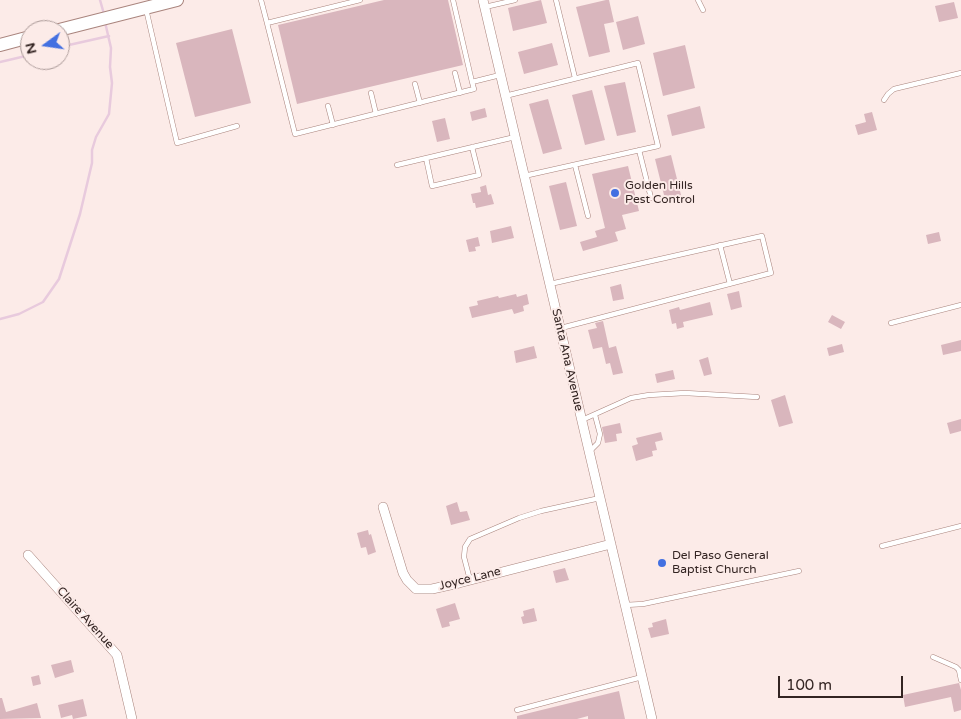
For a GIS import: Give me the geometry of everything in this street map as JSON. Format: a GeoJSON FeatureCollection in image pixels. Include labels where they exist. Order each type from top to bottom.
{"type":"FeatureCollection","features":[{"type":"Feature","properties":{"kind":"street"},"geometry":{"type":"LineString","coordinates":[[70,27],[177,0]]}},
{"type":"Feature","properties":{"kind":"street","name":"Santa Ana Avenue"},"geometry":{"type":"LineString","coordinates":[[484,4],[652,719]]}},
{"type":"Feature","properties":{"kind":"street"},"geometry":{"type":"LineString","coordinates":[[0,45],[20,40]]}},
{"type":"Feature","properties":{"kind":"street","name":"Joyce Lane"},"geometry":{"type":"LineString","coordinates":[[383,507],[403,572],[407,580],[416,589],[432,589],[611,544]]}},
{"type":"Feature","properties":{"kind":"street","name":"Claire Avenue"},"geometry":{"type":"LineString","coordinates":[[28,555],[118,656],[132,719]]}},
{"type":"Feature","properties":{"kind":"lane"},"geometry":{"type":"LineString","coordinates":[[261,0],[294,134],[474,89],[453,0]]}},
{"type":"Feature","properties":{"kind":"lane"},"geometry":{"type":"LineString","coordinates":[[267,23],[360,0]]}},
{"type":"Feature","properties":{"kind":"lane"},"geometry":{"type":"LineString","coordinates":[[484,4],[515,0]]}},
{"type":"Feature","properties":{"kind":"lane"},"geometry":{"type":"LineString","coordinates":[[556,0],[575,78]]}},
{"type":"Feature","properties":{"kind":"lane"},"geometry":{"type":"LineString","coordinates":[[698,0],[703,10]]}},
{"type":"Feature","properties":{"kind":"lane"},"geometry":{"type":"LineString","coordinates":[[146,8],[177,143],[238,126]]}},
{"type":"Feature","properties":{"kind":"lane"},"geometry":{"type":"LineString","coordinates":[[505,96],[638,63],[658,146],[524,176]]}},
{"type":"Feature","properties":{"kind":"lane"},"geometry":{"type":"LineString","coordinates":[[455,73],[460,93]]}},
{"type":"Feature","properties":{"kind":"lane"},"geometry":{"type":"LineString","coordinates":[[884,100],[894,89],[961,73]]}},
{"type":"Feature","properties":{"kind":"lane"},"geometry":{"type":"LineString","coordinates":[[472,82],[500,75]]}},
{"type":"Feature","properties":{"kind":"lane"},"geometry":{"type":"LineString","coordinates":[[415,84],[420,103]]}},
{"type":"Feature","properties":{"kind":"lane"},"geometry":{"type":"LineString","coordinates":[[371,93],[376,114]]}},
{"type":"Feature","properties":{"kind":"lane"},"geometry":{"type":"LineString","coordinates":[[328,106],[333,125]]}},
{"type":"Feature","properties":{"kind":"lane"},"geometry":{"type":"LineString","coordinates":[[397,165],[515,137]]}},
{"type":"Feature","properties":{"kind":"lane"},"geometry":{"type":"LineString","coordinates":[[426,158],[432,186],[479,175],[472,148]]}},
{"type":"Feature","properties":{"kind":"lane"},"geometry":{"type":"LineString","coordinates":[[639,150],[651,198]]}},
{"type":"Feature","properties":{"kind":"lane"},"geometry":{"type":"LineString","coordinates":[[576,165],[588,216]]}},
{"type":"Feature","properties":{"kind":"lane"},"geometry":{"type":"LineString","coordinates":[[550,284],[762,236],[771,273],[560,328]]}},
{"type":"Feature","properties":{"kind":"lane"},"geometry":{"type":"LineString","coordinates":[[720,245],[730,284]]}},
{"type":"Feature","properties":{"kind":"lane"},"geometry":{"type":"LineString","coordinates":[[890,323],[961,305]]}},
{"type":"Feature","properties":{"kind":"lane"},"geometry":{"type":"LineString","coordinates":[[582,420],[631,398],[649,395],[685,393],[757,397]]}},
{"type":"Feature","properties":{"kind":"lane"},"geometry":{"type":"LineString","coordinates":[[589,452],[598,443],[600,434],[595,415]]}},
{"type":"Feature","properties":{"kind":"lane"},"geometry":{"type":"LineString","coordinates":[[470,580],[464,557],[465,547],[470,539],[519,518],[541,511],[600,498]]}},
{"type":"Feature","properties":{"kind":"lane"},"geometry":{"type":"LineString","coordinates":[[882,546],[961,526]]}},
{"type":"Feature","properties":{"kind":"lane"},"geometry":{"type":"LineString","coordinates":[[625,605],[643,604],[799,571]]}},
{"type":"Feature","properties":{"kind":"lane"},"geometry":{"type":"LineString","coordinates":[[933,657],[956,667],[959,670],[961,680]]}},
{"type":"Feature","properties":{"kind":"lane"},"geometry":{"type":"LineString","coordinates":[[517,710],[642,677]]}},
{"type":"Feature","properties":{"kind":"building"},"geometry":{"type":"Polygon","coordinates":[[[384,0],[448,0],[463,65],[297,104],[278,25],[384,0]]]}},
{"type":"Feature","properties":{"kind":"building"},"geometry":{"type":"Polygon","coordinates":[[[541,0],[547,23],[513,31],[508,8],[541,0]]]}},
{"type":"Feature","properties":{"kind":"building"},"geometry":{"type":"Polygon","coordinates":[[[609,0],[614,22],[604,24],[610,52],[589,57],[576,7],[609,0]]]}},
{"type":"Feature","properties":{"kind":"building"},"geometry":{"type":"Polygon","coordinates":[[[954,2],[958,18],[939,22],[935,6],[954,2]]]}},
{"type":"Feature","properties":{"kind":"building"},"geometry":{"type":"Polygon","coordinates":[[[638,16],[645,44],[623,50],[616,22],[638,16]]]}},
{"type":"Feature","properties":{"kind":"building"},"geometry":{"type":"Polygon","coordinates":[[[232,29],[251,103],[195,117],[176,43],[232,29]]]}},
{"type":"Feature","properties":{"kind":"building"},"geometry":{"type":"Polygon","coordinates":[[[552,43],[558,65],[524,74],[518,52],[552,43]]]}},
{"type":"Feature","properties":{"kind":"building"},"geometry":{"type":"Polygon","coordinates":[[[685,45],[695,88],[663,96],[653,53],[685,45]]]}},
{"type":"Feature","properties":{"kind":"building"},"geometry":{"type":"Polygon","coordinates":[[[625,82],[636,132],[617,136],[604,86],[625,82]]]}},
{"type":"Feature","properties":{"kind":"building"},"geometry":{"type":"Polygon","coordinates":[[[592,90],[605,140],[585,145],[572,95],[592,90]]]}},
{"type":"Feature","properties":{"kind":"building"},"geometry":{"type":"Polygon","coordinates":[[[548,99],[562,149],[543,154],[529,104],[548,99]]]}},
{"type":"Feature","properties":{"kind":"building"},"geometry":{"type":"Polygon","coordinates":[[[700,106],[705,128],[672,136],[667,115],[700,106]]]}},
{"type":"Feature","properties":{"kind":"building"},"geometry":{"type":"Polygon","coordinates":[[[485,108],[487,117],[472,121],[470,112],[485,108]]]}},
{"type":"Feature","properties":{"kind":"building"},"geometry":{"type":"Polygon","coordinates":[[[872,112],[877,130],[858,135],[855,125],[866,122],[864,114],[872,112]]]}},
{"type":"Feature","properties":{"kind":"building"},"geometry":{"type":"Polygon","coordinates":[[[445,118],[450,139],[437,142],[432,121],[445,118]]]}},
{"type":"Feature","properties":{"kind":"building"},"geometry":{"type":"Polygon","coordinates":[[[671,155],[682,199],[666,203],[655,159],[671,155]]]}},
{"type":"Feature","properties":{"kind":"building","name":"Golden Hills Pest Control"},"geometry":{"type":"Polygon","coordinates":[[[628,166],[639,211],[622,215],[626,229],[615,232],[618,241],[583,251],[580,242],[597,237],[595,231],[605,228],[592,174],[628,166]]]}},
{"type":"Feature","properties":{"kind":"building"},"geometry":{"type":"Polygon","coordinates":[[[566,182],[577,226],[560,230],[549,186],[566,182]]]}},
{"type":"Feature","properties":{"kind":"building"},"geometry":{"type":"Polygon","coordinates":[[[486,185],[488,195],[491,194],[494,204],[476,208],[471,194],[481,192],[480,187],[486,185]]]}},
{"type":"Feature","properties":{"kind":"building"},"geometry":{"type":"Polygon","coordinates":[[[511,226],[514,238],[492,243],[490,231],[511,226]]]}},
{"type":"Feature","properties":{"kind":"building"},"geometry":{"type":"Polygon","coordinates":[[[939,232],[941,241],[928,244],[926,235],[939,232]]]}},
{"type":"Feature","properties":{"kind":"building"},"geometry":{"type":"Polygon","coordinates":[[[478,237],[480,246],[475,247],[476,251],[469,252],[466,240],[478,237]]]}},
{"type":"Feature","properties":{"kind":"building"},"geometry":{"type":"Polygon","coordinates":[[[621,284],[624,299],[613,301],[610,287],[621,284]]]}},
{"type":"Feature","properties":{"kind":"building"},"geometry":{"type":"Polygon","coordinates":[[[739,291],[742,307],[731,310],[727,294],[739,291]]]}},
{"type":"Feature","properties":{"kind":"building"},"geometry":{"type":"Polygon","coordinates":[[[516,294],[517,297],[527,294],[529,304],[523,306],[524,311],[514,314],[512,309],[472,318],[469,307],[478,305],[477,301],[516,294]]]}},
{"type":"Feature","properties":{"kind":"building"},"geometry":{"type":"Polygon","coordinates":[[[710,302],[713,315],[683,322],[684,327],[677,329],[676,323],[672,324],[669,310],[679,307],[680,310],[710,302]]]}},
{"type":"Feature","properties":{"kind":"building"},"geometry":{"type":"Polygon","coordinates":[[[832,315],[845,322],[841,329],[828,322],[832,315]]]}},
{"type":"Feature","properties":{"kind":"building"},"geometry":{"type":"Polygon","coordinates":[[[603,321],[609,348],[616,346],[623,373],[613,375],[610,363],[606,364],[602,347],[593,349],[588,330],[597,328],[595,323],[603,321]]]}},
{"type":"Feature","properties":{"kind":"building"},"geometry":{"type":"Polygon","coordinates":[[[961,340],[961,351],[943,355],[941,345],[961,340]]]}},
{"type":"Feature","properties":{"kind":"building"},"geometry":{"type":"Polygon","coordinates":[[[842,344],[844,352],[829,356],[827,348],[842,344]]]}},
{"type":"Feature","properties":{"kind":"building"},"geometry":{"type":"Polygon","coordinates":[[[534,346],[537,358],[516,363],[514,351],[534,346]]]}},
{"type":"Feature","properties":{"kind":"building"},"geometry":{"type":"Polygon","coordinates":[[[708,357],[712,374],[704,376],[699,360],[708,357]]]}},
{"type":"Feature","properties":{"kind":"building"},"geometry":{"type":"Polygon","coordinates":[[[673,370],[675,379],[657,383],[655,374],[673,370]]]}},
{"type":"Feature","properties":{"kind":"building"},"geometry":{"type":"Polygon","coordinates":[[[785,395],[793,423],[779,427],[771,400],[785,395]]]}},
{"type":"Feature","properties":{"kind":"building"},"geometry":{"type":"Polygon","coordinates":[[[961,419],[961,431],[950,434],[947,423],[961,419]]]}},
{"type":"Feature","properties":{"kind":"building"},"geometry":{"type":"Polygon","coordinates":[[[620,423],[622,433],[616,434],[617,441],[605,443],[602,427],[620,423]]]}},
{"type":"Feature","properties":{"kind":"building"},"geometry":{"type":"Polygon","coordinates":[[[661,432],[663,440],[655,442],[657,450],[652,451],[653,456],[636,461],[632,446],[638,444],[636,438],[661,432]]]}},
{"type":"Feature","properties":{"kind":"building"},"geometry":{"type":"Polygon","coordinates":[[[457,502],[460,512],[467,511],[470,520],[451,525],[446,506],[457,502]]]}},
{"type":"Feature","properties":{"kind":"building"},"geometry":{"type":"Polygon","coordinates":[[[368,530],[376,552],[368,555],[366,547],[361,548],[357,533],[368,530]]]}},
{"type":"Feature","properties":{"kind":"building"},"geometry":{"type":"Polygon","coordinates":[[[565,568],[569,580],[556,583],[553,571],[565,568]]]}},
{"type":"Feature","properties":{"kind":"building"},"geometry":{"type":"Polygon","coordinates":[[[455,603],[460,619],[449,622],[450,626],[442,628],[436,609],[455,603]]]}},
{"type":"Feature","properties":{"kind":"building"},"geometry":{"type":"Polygon","coordinates":[[[534,608],[537,621],[523,624],[521,617],[524,616],[523,611],[534,608]]]}},
{"type":"Feature","properties":{"kind":"building"},"geometry":{"type":"Polygon","coordinates":[[[666,619],[669,634],[651,638],[648,628],[653,627],[652,623],[666,619]]]}},
{"type":"Feature","properties":{"kind":"building"},"geometry":{"type":"Polygon","coordinates":[[[71,660],[74,672],[55,678],[51,665],[71,660]]]}},
{"type":"Feature","properties":{"kind":"building"},"geometry":{"type":"Polygon","coordinates":[[[39,675],[41,684],[33,686],[31,677],[39,675]]]}},
{"type":"Feature","properties":{"kind":"building"},"geometry":{"type":"Polygon","coordinates":[[[959,683],[961,710],[954,712],[951,697],[905,707],[903,695],[959,683]]]}},
{"type":"Feature","properties":{"kind":"building"},"geometry":{"type":"Polygon","coordinates":[[[619,691],[625,719],[588,719],[588,716],[577,719],[517,719],[517,716],[619,691]]]}},
{"type":"Feature","properties":{"kind":"building"},"geometry":{"type":"Polygon","coordinates":[[[0,698],[2,698],[6,712],[37,703],[41,718],[0,719],[0,698]]]}},
{"type":"Feature","properties":{"kind":"building"},"geometry":{"type":"Polygon","coordinates":[[[83,699],[87,716],[73,719],[72,715],[61,718],[58,705],[83,699]]]}},
{"type":"Feature","properties":{"kind":"waterway"},"geometry":{"type":"LineString","coordinates":[[100,0],[104,14]]}},
{"type":"Feature","properties":{"kind":"waterway"},"geometry":{"type":"LineString","coordinates":[[0,319],[19,314],[43,302],[59,279],[80,214],[92,163],[92,150],[96,137],[109,114],[112,83],[110,67],[111,48],[105,22]]}},
{"type":"Feature","properties":{"kind":"waterway"},"geometry":{"type":"LineString","coordinates":[[70,45],[109,36]]}},
{"type":"Feature","properties":{"kind":"waterway"},"geometry":{"type":"LineString","coordinates":[[0,62],[20,57]]}},
{"type":"Feature","properties":{"kind":"place","name":"Golden Hills Pest Control"},"geometry":{"type":"Point","coordinates":[615,193]}},
{"type":"Feature","properties":{"kind":"place","name":"Del Paso General Baptist Church"},"geometry":{"type":"Point","coordinates":[662,563]}}]}
